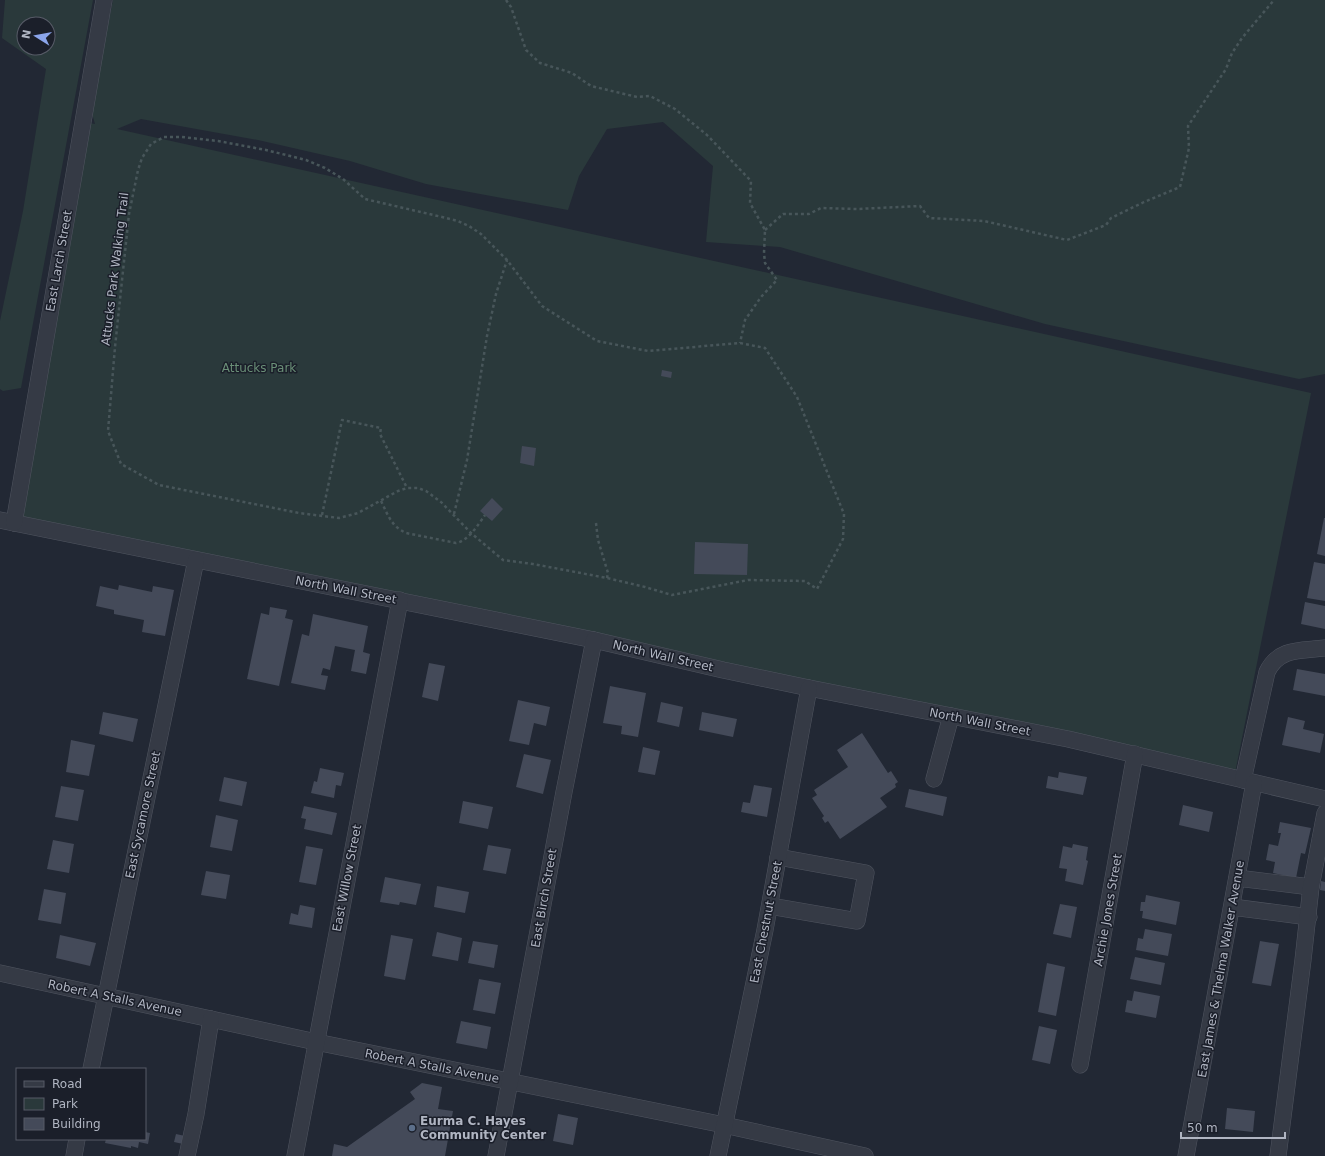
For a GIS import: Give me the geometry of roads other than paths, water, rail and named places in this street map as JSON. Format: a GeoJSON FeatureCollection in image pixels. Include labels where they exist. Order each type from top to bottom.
{"type":"FeatureCollection","features":[{"type":"Feature","properties":{"kind":"street","name":"East Larch Street"},"geometry":{"type":"LineString","coordinates":[[7,521],[104,0]]}},
{"type":"Feature","properties":{"kind":"street","name":"North Wall Street"},"geometry":{"type":"LineString","coordinates":[[7,521],[594,640],[722,670],[808,688],[1068,739],[1325,799]]}},
{"type":"Feature","properties":{"kind":"street","name":"East Sycamore Street"},"geometry":{"type":"LineString","coordinates":[[91,1068],[196,560]]}},
{"type":"Feature","properties":{"kind":"street","name":"East Willow Street"},"geometry":{"type":"LineString","coordinates":[[295,1156],[400,600]]}},
{"type":"Feature","properties":{"kind":"street","name":"East Birch Street"},"geometry":{"type":"LineString","coordinates":[[496,1156],[594,640]]}},
{"type":"Feature","properties":{"kind":"street","name":"East James & Thelma Walker Avenue"},"geometry":{"type":"LineString","coordinates":[[1186,1156],[1237,878],[1248,781],[1267,672],[1277,657],[1286,653],[1325,648]]}},
{"type":"Feature","properties":{"kind":"street","name":"East Chestnut Street"},"geometry":{"type":"LineString","coordinates":[[718,1156],[770,906],[808,688]]}},
{"type":"Feature","properties":{"kind":"street"},"geometry":{"type":"LineString","coordinates":[[934,779],[951,716]]}},
{"type":"Feature","properties":{"kind":"street","name":"Archie Jones Street"},"geometry":{"type":"LineString","coordinates":[[1080,1065],[1135,754]]}},
{"type":"Feature","properties":{"kind":"street"},"geometry":{"type":"LineString","coordinates":[[1278,1156],[1309,917],[1311,887],[1325,813]]}},
{"type":"Feature","properties":{"kind":"street"},"geometry":{"type":"LineString","coordinates":[[770,906],[857,921],[866,873],[778,857]]}},
{"type":"Feature","properties":{"kind":"street"},"geometry":{"type":"LineString","coordinates":[[1237,878],[1311,887]]}},
{"type":"Feature","properties":{"kind":"street"},"geometry":{"type":"LineString","coordinates":[[1232,907],[1309,917]]}},
{"type":"Feature","properties":{"kind":"street","name":"Robert A Stalls Avenue"},"geometry":{"type":"LineString","coordinates":[[0,973],[316,1042],[724,1125],[842,1154],[864,1156]]}},
{"type":"Feature","properties":{"kind":"street"},"geometry":{"type":"LineString","coordinates":[[187,1156],[196,1114],[211,1019]]}},
{"type":"Feature","properties":{"kind":"street"},"geometry":{"type":"LineString","coordinates":[[74,1156],[77,1140]]}},
{"type":"Feature","properties":{"kind":"place","name":"Eurma C. Hayes Community Center"},"geometry":{"type":"Point","coordinates":[412,1128]}},
{"type":"Feature","properties":{"kind":"park label","name":"Attucks Park"},"geometry":{"type":"Point","coordinates":[259,368]}}]}
